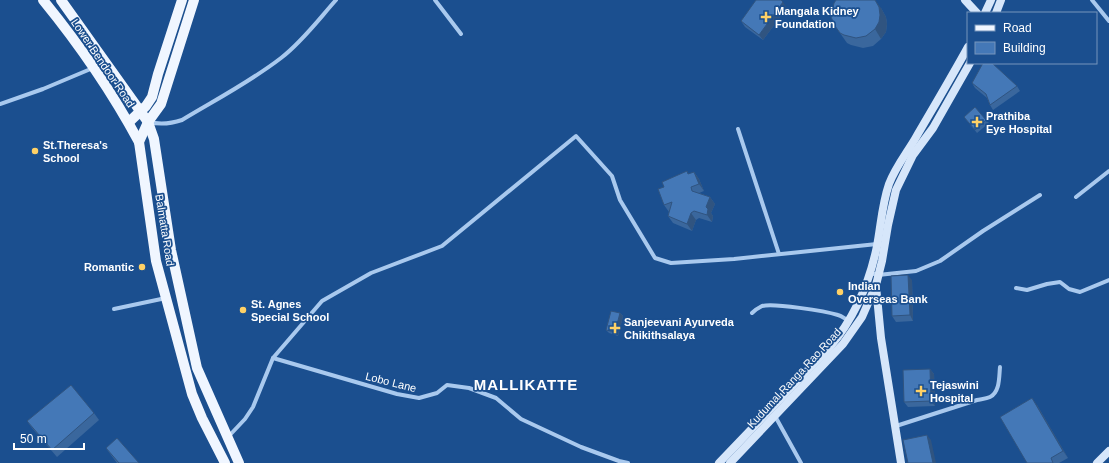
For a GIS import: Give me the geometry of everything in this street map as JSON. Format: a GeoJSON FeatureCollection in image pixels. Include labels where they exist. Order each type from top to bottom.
{"type":"FeatureCollection","features":[{"type":"Feature","properties":{"kind":"main road","name":"Lower Bendoor Road"},"geometry":{"type":"LineString","coordinates":[[43,0],[73,37],[128,122],[139,142]]}},
{"type":"Feature","properties":{"kind":"main road"},"geometry":{"type":"LineString","coordinates":[[61,0],[148,122],[154,139],[171,250],[197,368],[239,463]]}},
{"type":"Feature","properties":{"kind":"main road"},"geometry":{"type":"LineString","coordinates":[[128,122],[146,106],[152,96],[182,0]]}},
{"type":"Feature","properties":{"kind":"main road"},"geometry":{"type":"LineString","coordinates":[[139,142],[148,122],[161,104],[194,0]]}},
{"type":"Feature","properties":{"kind":"main road"},"geometry":{"type":"LineString","coordinates":[[965,0],[976,12]]}},
{"type":"Feature","properties":{"kind":"main road"},"geometry":{"type":"LineString","coordinates":[[985,12],[991,0]]}},
{"type":"Feature","properties":{"kind":"main road"},"geometry":{"type":"LineString","coordinates":[[996,12],[1001,0]]}},
{"type":"Feature","properties":{"kind":"main road"},"geometry":{"type":"LineString","coordinates":[[719,463],[830,347],[850,321],[869,277],[877,244],[884,199],[890,182],[905,153],[944,91],[967,49]]}},
{"type":"Feature","properties":{"kind":"main road","name":"Kudumal Ranga Rao Road"},"geometry":{"type":"LineString","coordinates":[[730,463],[843,344],[862,317],[876,285],[896,190],[913,155],[933,128],[969,64]]}},
{"type":"Feature","properties":{"kind":"main road","name":"Balmatta Road"},"geometry":{"type":"LineString","coordinates":[[139,142],[156,261],[192,394],[202,418],[225,463]]}},
{"type":"Feature","properties":{"kind":"main road"},"geometry":{"type":"LineString","coordinates":[[869,277],[876,285],[881,338],[901,463]]}},
{"type":"Feature","properties":{"kind":"main road"},"geometry":{"type":"LineString","coordinates":[[1097,463],[1109,451]]}},
{"type":"Feature","properties":{"kind":"street"},"geometry":{"type":"LineString","coordinates":[[148,122],[169,124],[182,120],[256,75],[281,57],[295,44],[336,0]]}},
{"type":"Feature","properties":{"kind":"street"},"geometry":{"type":"LineString","coordinates":[[434,0],[461,34]]}},
{"type":"Feature","properties":{"kind":"street"},"geometry":{"type":"LineString","coordinates":[[1092,0],[1109,20]]}},
{"type":"Feature","properties":{"kind":"street"},"geometry":{"type":"LineString","coordinates":[[0,104],[43,89],[93,68]]}},
{"type":"Feature","properties":{"kind":"street"},"geometry":{"type":"LineString","coordinates":[[738,129],[779,254]]}},
{"type":"Feature","properties":{"kind":"street"},"geometry":{"type":"LineString","coordinates":[[227,438],[245,419],[254,406],[273,358],[322,301],[371,273],[442,246],[576,136],[612,176],[620,200],[655,258],[671,263],[877,244]]}},
{"type":"Feature","properties":{"kind":"street"},"geometry":{"type":"LineString","coordinates":[[1076,197],[1109,171]]}},
{"type":"Feature","properties":{"kind":"street"},"geometry":{"type":"LineString","coordinates":[[869,277],[916,271],[940,261],[983,231],[1040,195]]}},
{"type":"Feature","properties":{"kind":"street"},"geometry":{"type":"LineString","coordinates":[[1016,288],[1027,290],[1060,282],[1069,289],[1080,292],[1109,280]]}},
{"type":"Feature","properties":{"kind":"street"},"geometry":{"type":"LineString","coordinates":[[114,309],[166,298]]}},
{"type":"Feature","properties":{"kind":"street"},"geometry":{"type":"LineString","coordinates":[[752,313],[762,306],[782,306],[839,315],[850,321]]}},
{"type":"Feature","properties":{"kind":"street","name":"Lobo Lane"},"geometry":{"type":"LineString","coordinates":[[273,358],[397,394],[419,398],[437,393],[448,385],[469,388],[496,398],[520,419],[581,447],[628,463]]}},
{"type":"Feature","properties":{"kind":"street"},"geometry":{"type":"LineString","coordinates":[[895,426],[991,397],[998,386],[1000,367]]}},
{"type":"Feature","properties":{"kind":"street"},"geometry":{"type":"LineString","coordinates":[[774,415],[801,463]]}},
{"type":"Feature","properties":{"kind":"building","name":"Mangala Kidney Foundation"},"geometry":{"type":"Polygon","coordinates":[[[756,0],[781,0],[783,2],[759,35],[741,21],[756,0]]]}},
{"type":"Feature","properties":{"kind":"building"},"geometry":{"type":"Polygon","coordinates":[[[836,0],[875,0],[879,7],[880,15],[879,22],[875,29],[866,36],[856,38],[840,33],[831,17],[836,0]]]}},
{"type":"Feature","properties":{"kind":"building"},"geometry":{"type":"Polygon","coordinates":[[[982,64],[993,64],[1017,86],[990,105],[986,94],[972,83],[982,64]]]}},
{"type":"Feature","properties":{"kind":"building"},"geometry":{"type":"Polygon","coordinates":[[[975,107],[986,120],[975,130],[964,117],[975,107]]]}},
{"type":"Feature","properties":{"kind":"building"},"geometry":{"type":"Polygon","coordinates":[[[687,171],[688,174],[694,172],[699,184],[691,187],[692,191],[710,197],[706,207],[708,209],[707,215],[694,211],[691,213],[687,224],[668,216],[672,202],[664,205],[658,189],[664,187],[662,182],[687,171]]]}},
{"type":"Feature","properties":{"kind":"building"},"geometry":{"type":"Polygon","coordinates":[[[908,275],[910,315],[892,316],[891,276],[908,275]]]}},
{"type":"Feature","properties":{"kind":"building"},"geometry":{"type":"Polygon","coordinates":[[[611,311],[620,313],[615,332],[606,330],[611,311]]]}},
{"type":"Feature","properties":{"kind":"building","name":"Tejaswini Hospital"},"geometry":{"type":"Polygon","coordinates":[[[930,369],[931,401],[904,402],[903,370],[930,369]]]}},
{"type":"Feature","properties":{"kind":"building"},"geometry":{"type":"Polygon","coordinates":[[[71,385],[94,413],[52,450],[27,421],[71,385]]]}},
{"type":"Feature","properties":{"kind":"building"},"geometry":{"type":"Polygon","coordinates":[[[1032,398],[1063,451],[1051,458],[1053,463],[1027,463],[1000,417],[1032,398]]]}},
{"type":"Feature","properties":{"kind":"building"},"geometry":{"type":"Polygon","coordinates":[[[927,435],[933,463],[908,463],[903,440],[927,435]]]}},
{"type":"Feature","properties":{"kind":"building"},"geometry":{"type":"Polygon","coordinates":[[[117,438],[139,463],[119,463],[106,448],[117,438]]]}},
{"type":"Feature","properties":{"kind":"place","name":"Mangala Kidney Foundation"},"geometry":{"type":"Point","coordinates":[766,17]}},
{"type":"Feature","properties":{"kind":"place","name":"Prathiba Eye Hospital"},"geometry":{"type":"Point","coordinates":[977,122]}},
{"type":"Feature","properties":{"kind":"place","name":"St.Theresa's School"},"geometry":{"type":"Point","coordinates":[35,151]}},
{"type":"Feature","properties":{"kind":"place","name":"Romantic"},"geometry":{"type":"Point","coordinates":[142,267]}},
{"type":"Feature","properties":{"kind":"place","name":"Indian Overseas Bank"},"geometry":{"type":"Point","coordinates":[840,292]}},
{"type":"Feature","properties":{"kind":"place","name":"St. Agnes Special School"},"geometry":{"type":"Point","coordinates":[243,310]}},
{"type":"Feature","properties":{"kind":"place","name":"Sanjeevani Ayurveda Chikithsalaya"},"geometry":{"type":"Point","coordinates":[615,328]}},
{"type":"Feature","properties":{"kind":"place","name":"Tejaswini Hospital"},"geometry":{"type":"Point","coordinates":[921,391]}},
{"type":"Feature","properties":{"kind":"district","name":"MALLIKATTE"},"geometry":{"type":"Point","coordinates":[526,385]}}]}
